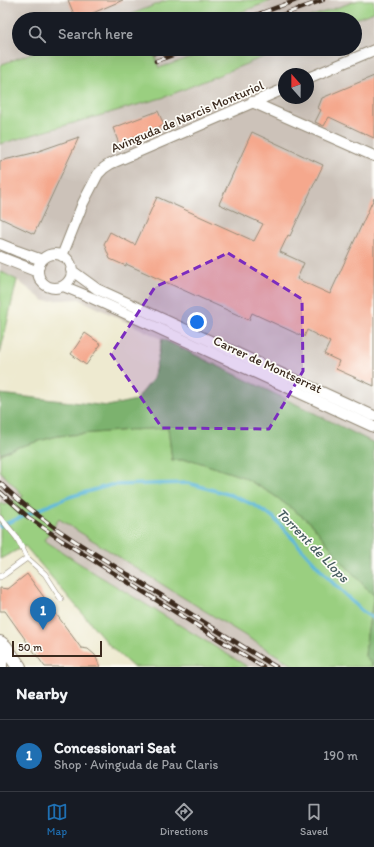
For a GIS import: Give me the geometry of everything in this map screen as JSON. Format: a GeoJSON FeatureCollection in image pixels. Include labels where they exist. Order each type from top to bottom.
{"type":"FeatureCollection","features":[{"type":"Feature","properties":{"kind":"main road"},"geometry":{"type":"LineString","coordinates":[[0,643],[19,667]]}},
{"type":"Feature","properties":{"kind":"main road"},"geometry":{"type":"LineString","coordinates":[[0,657],[0,667]]}},
{"type":"Feature","properties":{"kind":"street"},"geometry":{"type":"LineString","coordinates":[[362,55],[374,50]]}},
{"type":"Feature","properties":{"kind":"street"},"geometry":{"type":"LineString","coordinates":[[314,75],[360,56]]}},
{"type":"Feature","properties":{"kind":"street","name":"Avinguda de Narcis Monturiol"},"geometry":{"type":"LineString","coordinates":[[62,256],[83,203],[98,174],[104,168],[110,164],[278,91]]}},
{"type":"Feature","properties":{"kind":"street"},"geometry":{"type":"LineString","coordinates":[[252,102],[374,156]]}},
{"type":"Feature","properties":{"kind":"street"},"geometry":{"type":"LineString","coordinates":[[0,244],[42,260]]}},
{"type":"Feature","properties":{"kind":"street"},"geometry":{"type":"LineString","coordinates":[[51,255],[62,256],[70,264],[71,276],[63,286],[56,288],[48,287],[39,277],[39,266],[42,260],[46,257],[51,255]]}},
{"type":"Feature","properties":{"kind":"street"},"geometry":{"type":"LineString","coordinates":[[0,257],[38,272]]}},
{"type":"Feature","properties":{"kind":"street","name":"Carrer de Montserrat"},"geometry":{"type":"LineString","coordinates":[[71,270],[97,289],[374,416]]}},
{"type":"Feature","properties":{"kind":"street","name":"Carrer de Montserrat"},"geometry":{"type":"LineString","coordinates":[[63,286],[374,427]]}},
{"type":"Feature","properties":{"kind":"lane"},"geometry":{"type":"LineString","coordinates":[[0,517],[17,538],[27,558],[44,574],[61,599]]}},
{"type":"Feature","properties":{"kind":"lane"},"geometry":{"type":"LineString","coordinates":[[0,577],[27,558]]}},
{"type":"Feature","properties":{"kind":"highlighted area"},"geometry":{"type":"Polygon","coordinates":[[[228,253],[302,299],[303,371],[269,429],[162,428],[111,354],[155,287],[228,253]]]}},
{"type":"Feature","properties":{"kind":"shaded area"},"geometry":{"type":"Polygon","coordinates":[[[0,0],[168,0],[137,12],[12,12],[12,56],[24,56],[0,65],[0,0]]]}},
{"type":"Feature","properties":{"kind":"shaded area"},"geometry":{"type":"Polygon","coordinates":[[[273,0],[359,0],[324,12],[241,12],[273,0]]]}},
{"type":"Feature","properties":{"kind":"shaded area"},"geometry":{"type":"Polygon","coordinates":[[[374,12],[374,443],[79,299],[44,301],[17,280],[0,271],[0,144],[165,97],[266,56],[362,56],[362,16],[374,12]]]}},
{"type":"Feature","properties":{"kind":"shaded area"},"geometry":{"type":"Polygon","coordinates":[[[155,56],[196,56],[159,69],[155,56]]]}},
{"type":"Feature","properties":{"kind":"shaded area"},"geometry":{"type":"Polygon","coordinates":[[[0,471],[24,496],[3,505],[0,502],[0,471]]]}},
{"type":"Feature","properties":{"kind":"shaded area"},"geometry":{"type":"Polygon","coordinates":[[[59,519],[296,667],[248,667],[88,569],[44,540],[59,519]]]}},
{"type":"Feature","properties":{"kind":"green space"},"geometry":{"type":"Polygon","coordinates":[[[168,0],[273,0],[241,12],[137,12],[168,0]]]}},
{"type":"Feature","properties":{"kind":"green space"},"geometry":{"type":"Polygon","coordinates":[[[359,0],[374,0],[374,12],[362,16],[362,12],[324,12],[359,0]]]}},
{"type":"Feature","properties":{"kind":"green space"},"geometry":{"type":"Polygon","coordinates":[[[24,56],[155,56],[159,68],[195,56],[266,56],[165,97],[0,144],[0,65],[24,56]]]}},
{"type":"Feature","properties":{"kind":"green space"},"geometry":{"type":"Polygon","coordinates":[[[0,271],[17,280],[0,354],[0,271]]]}},
{"type":"Feature","properties":{"kind":"green space"},"geometry":{"type":"Polygon","coordinates":[[[162,339],[374,443],[374,596],[342,562],[311,523],[272,494],[243,477],[192,460],[172,460],[168,428],[57,436],[15,448],[0,454],[0,394],[108,406],[136,400],[153,379],[162,339]]]}},
{"type":"Feature","properties":{"kind":"green space"},"geometry":{"type":"Polygon","coordinates":[[[168,428],[172,460],[192,460],[243,477],[272,494],[311,523],[342,562],[374,596],[367,634],[365,656],[374,667],[296,667],[59,519],[44,540],[88,569],[248,667],[133,667],[111,647],[25,546],[0,559],[0,502],[4,505],[24,496],[0,471],[0,454],[15,448],[57,436],[168,428]]]}},
{"type":"Feature","properties":{"kind":"green space"},"geometry":{"type":"Polygon","coordinates":[[[374,597],[374,667],[365,656],[367,634],[374,597]]]}},
{"type":"Feature","properties":{"kind":"building"},"geometry":{"type":"Polygon","coordinates":[[[68,0],[123,0],[95,12],[73,12],[68,0]]]}},
{"type":"Feature","properties":{"kind":"building"},"geometry":{"type":"Polygon","coordinates":[[[374,76],[374,138],[329,117],[324,126],[315,122],[321,110],[318,108],[322,98],[374,76]]]}},
{"type":"Feature","properties":{"kind":"building"},"geometry":{"type":"Polygon","coordinates":[[[158,111],[164,125],[119,144],[113,128],[158,111]]]}},
{"type":"Feature","properties":{"kind":"building"},"geometry":{"type":"Polygon","coordinates":[[[252,132],[323,165],[290,236],[288,235],[280,252],[304,263],[297,279],[330,294],[374,198],[374,386],[336,369],[339,361],[324,354],[330,342],[307,330],[304,337],[252,313],[249,320],[126,264],[126,266],[110,259],[104,244],[110,232],[135,245],[157,197],[254,241],[263,224],[219,204],[252,132]]]}},
{"type":"Feature","properties":{"kind":"building"},"geometry":{"type":"Polygon","coordinates":[[[79,137],[34,234],[0,218],[0,161],[33,153],[79,137]]]}},
{"type":"Feature","properties":{"kind":"building"},"geometry":{"type":"Polygon","coordinates":[[[85,333],[101,344],[86,365],[71,354],[85,333]]]}},
{"type":"Feature","properties":{"kind":"building"},"geometry":{"type":"Polygon","coordinates":[[[27,574],[81,648],[88,649],[95,655],[100,667],[45,667],[5,611],[0,611],[0,588],[8,589],[27,574]]]}},
{"type":"Feature","properties":{"kind":"waterway","name":"Torrent de Llops"},"geometry":{"type":"LineString","coordinates":[[0,526],[69,497],[111,485],[188,483],[231,495],[254,505],[273,517],[331,581],[362,611],[374,619]]}},
{"type":"Feature","properties":{"kind":"railway"},"geometry":{"type":"LineString","coordinates":[[264,12],[297,0]]}},
{"type":"Feature","properties":{"kind":"railway"},"geometry":{"type":"LineString","coordinates":[[290,12],[323,0]]}},
{"type":"Feature","properties":{"kind":"railway"},"geometry":{"type":"LineString","coordinates":[[156,61],[170,56]]}},
{"type":"Feature","properties":{"kind":"railway"},"geometry":{"type":"LineString","coordinates":[[0,483],[30,509],[62,532],[276,667]]}},
{"type":"Feature","properties":{"kind":"railway"},"geometry":{"type":"LineString","coordinates":[[0,492],[28,517],[61,540],[263,667]]}},
{"type":"Feature","properties":{"kind":"place","name":"Concessionari Seat"},"geometry":{"type":"Point","coordinates":[43,630]}}]}
